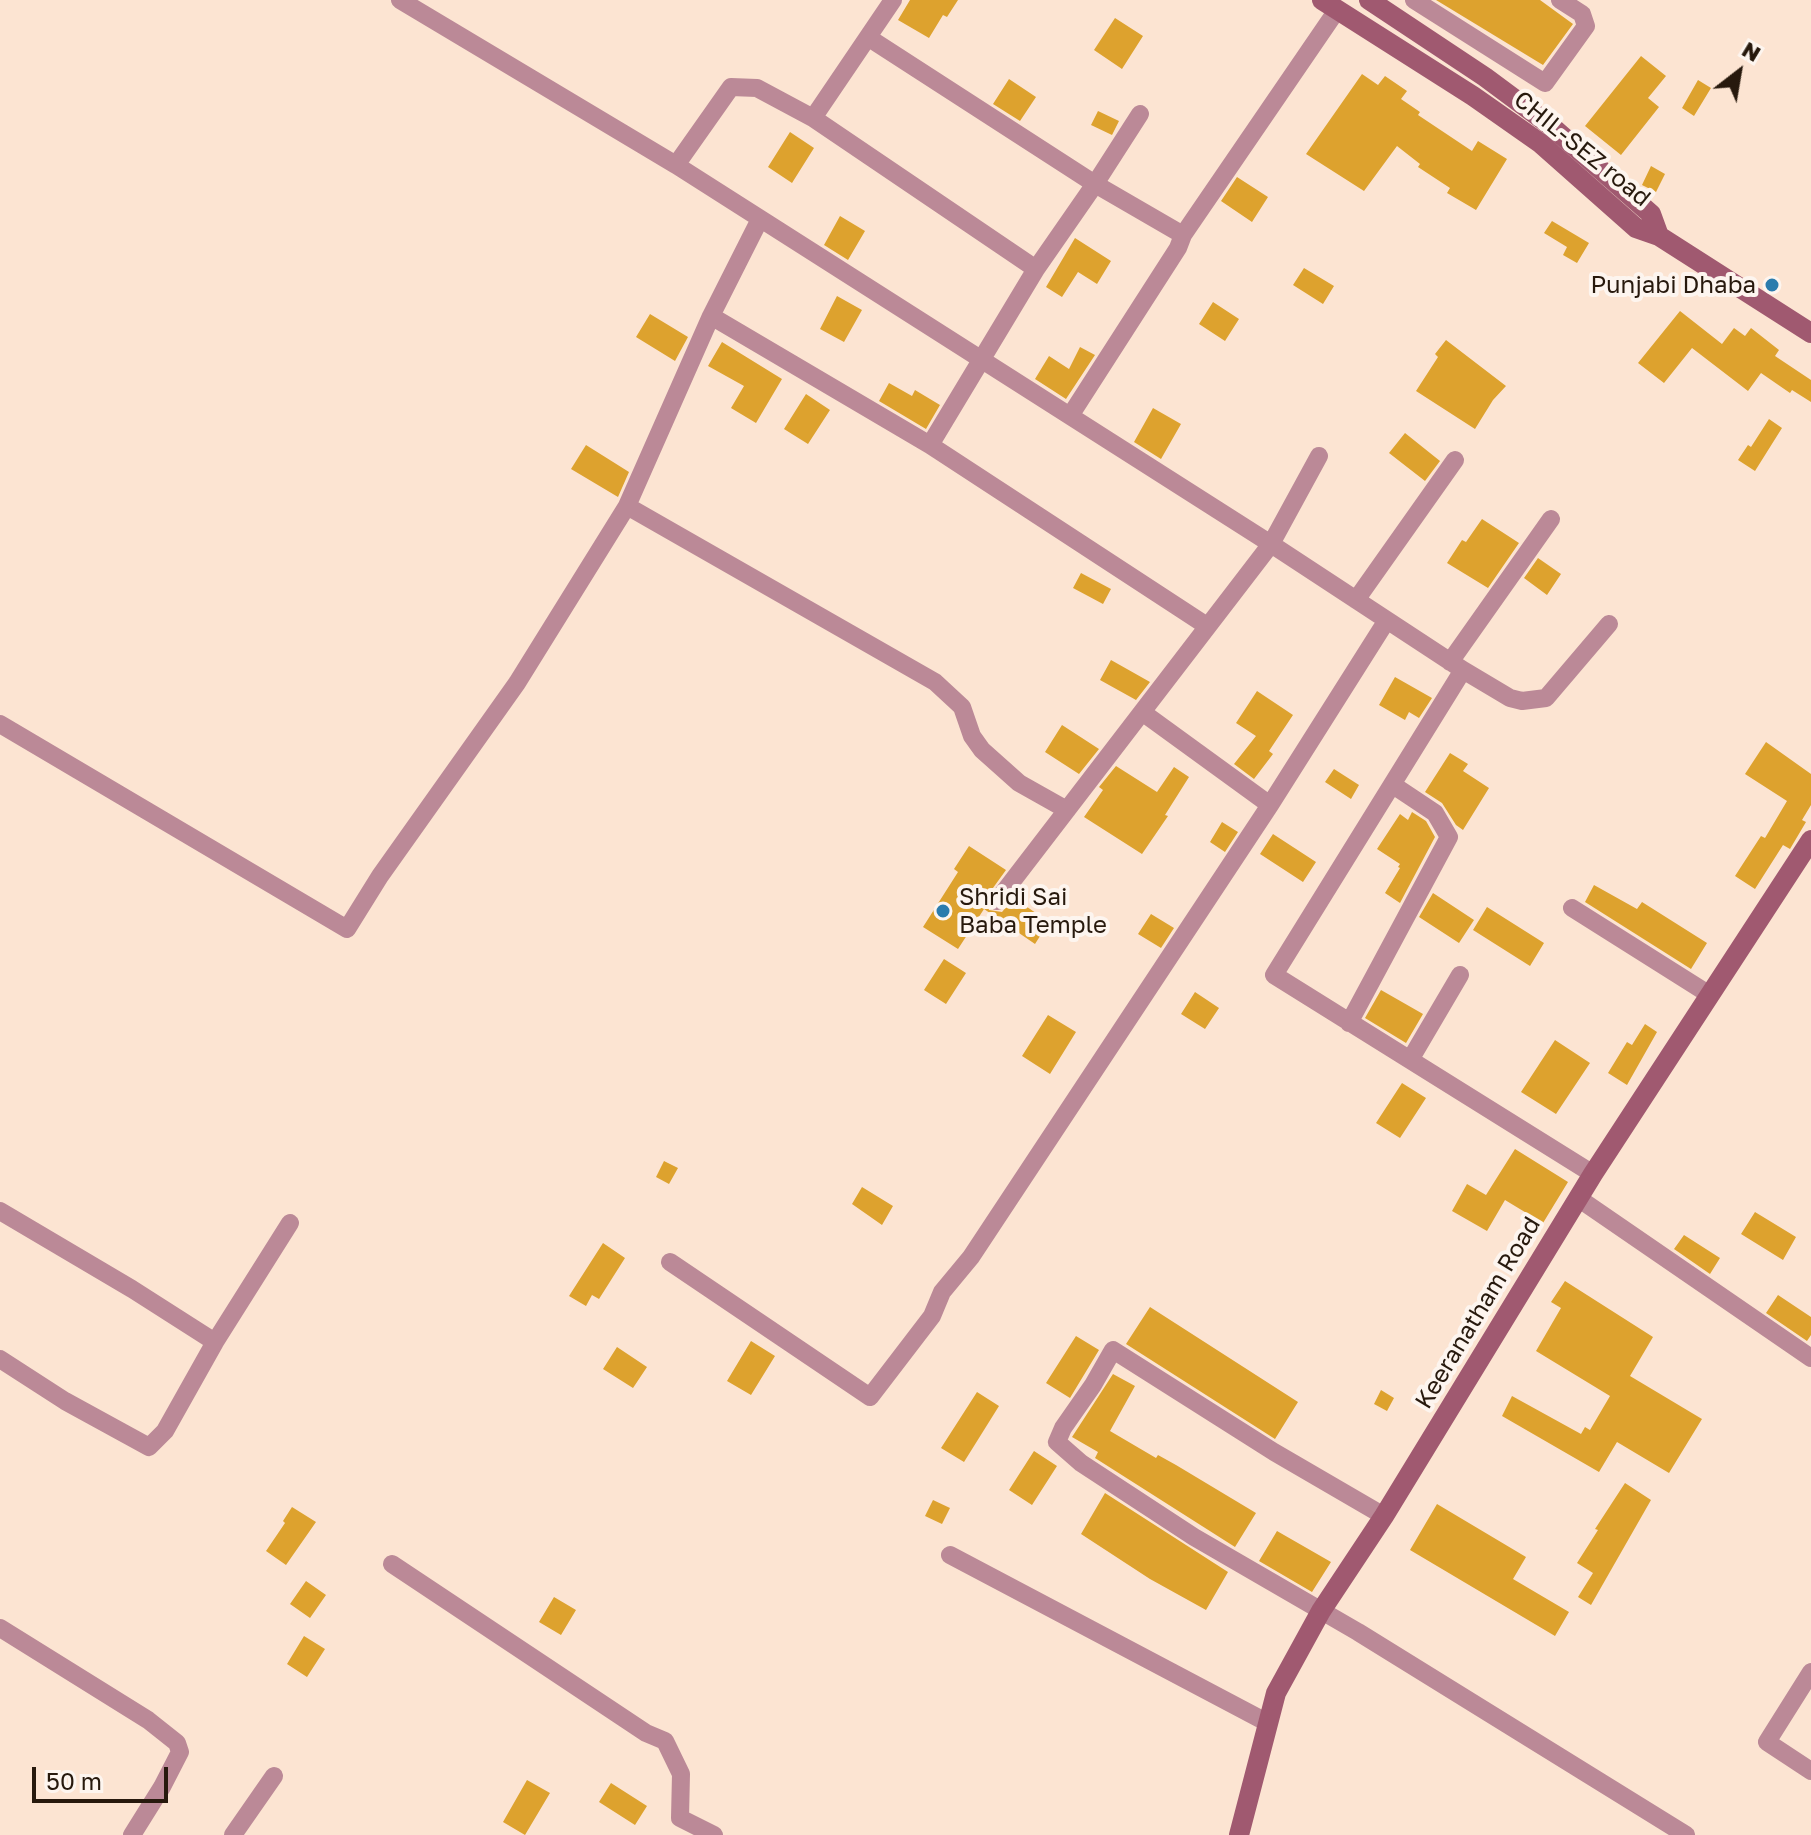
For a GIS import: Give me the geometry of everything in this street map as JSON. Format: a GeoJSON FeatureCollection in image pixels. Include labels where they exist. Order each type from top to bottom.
{"type":"FeatureCollection","features":[{"type":"Feature","properties":{"kind":"street"},"geometry":{"type":"LineString","coordinates":[[400,0],[676,165],[1510,698],[1522,701],[1546,698],[1609,624]]}},
{"type":"Feature","properties":{"kind":"street"},"geometry":{"type":"LineString","coordinates":[[813,118],[893,0]]}},
{"type":"Feature","properties":{"kind":"street","name":"CHIL-SEZ road"},"geometry":{"type":"LineString","coordinates":[[1369,0],[1485,77],[1551,126],[1651,214],[1659,236]]}},
{"type":"Feature","properties":{"kind":"street"},"geometry":{"type":"LineString","coordinates":[[1414,0],[1545,83],[1586,26],[1582,14],[1560,0]]}},
{"type":"Feature","properties":{"kind":"street"},"geometry":{"type":"LineString","coordinates":[[1070,416],[1329,5]]}},
{"type":"Feature","properties":{"kind":"street","name":"CHIL-SEZ road"},"geometry":{"type":"LineString","coordinates":[[1329,5],[1473,96],[1540,143],[1636,228],[1659,236],[1811,333]]}},
{"type":"Feature","properties":{"kind":"street"},"geometry":{"type":"LineString","coordinates":[[869,38],[1095,184],[1183,235]]}},
{"type":"Feature","properties":{"kind":"street"},"geometry":{"type":"LineString","coordinates":[[676,165],[731,87],[757,88],[813,118],[1036,269]]}},
{"type":"Feature","properties":{"kind":"street"},"geometry":{"type":"LineString","coordinates":[[930,445],[1036,269],[1140,114]]}},
{"type":"Feature","properties":{"kind":"street"},"geometry":{"type":"LineString","coordinates":[[0,724],[347,929],[380,876],[517,683],[627,506],[711,316],[760,219]]}},
{"type":"Feature","properties":{"kind":"street"},"geometry":{"type":"LineString","coordinates":[[711,316],[930,445],[1207,626]]}},
{"type":"Feature","properties":{"kind":"street"},"geometry":{"type":"LineString","coordinates":[[997,901],[1271,544],[1319,456]]}},
{"type":"Feature","properties":{"kind":"street"},"geometry":{"type":"LineString","coordinates":[[1356,600],[1455,460]]}},
{"type":"Feature","properties":{"kind":"street"},"geometry":{"type":"LineString","coordinates":[[627,506],[935,682],[962,707],[972,736],[982,750],[1019,783],[1067,810]]}},
{"type":"Feature","properties":{"kind":"street"},"geometry":{"type":"LineString","coordinates":[[1551,519],[1457,666],[1393,785],[1274,975],[1593,1174]]}},
{"type":"Feature","properties":{"kind":"street"},"geometry":{"type":"LineString","coordinates":[[670,1262],[870,1397],[932,1316],[942,1292],[971,1257],[1270,805],[1387,620]]}},
{"type":"Feature","properties":{"kind":"street"},"geometry":{"type":"LineString","coordinates":[[1142,712],[1270,805]]}},
{"type":"Feature","properties":{"kind":"street"},"geometry":{"type":"LineString","coordinates":[[1349,1023],[1449,837],[1435,813],[1393,785]]}},
{"type":"Feature","properties":{"kind":"street","name":"Keeranatham Road"},"geometry":{"type":"LineString","coordinates":[[1239,1835],[1276,1693],[1321,1611],[1384,1516],[1593,1174],[1811,840]]}},
{"type":"Feature","properties":{"kind":"street"},"geometry":{"type":"LineString","coordinates":[[1572,908],[1710,995]]}},
{"type":"Feature","properties":{"kind":"street"},"geometry":{"type":"LineString","coordinates":[[1410,1060],[1460,975]]}},
{"type":"Feature","properties":{"kind":"street"},"geometry":{"type":"LineString","coordinates":[[1578,1198],[1811,1358]]}},
{"type":"Feature","properties":{"kind":"street"},"geometry":{"type":"LineString","coordinates":[[0,1211],[215,1342]]}},
{"type":"Feature","properties":{"kind":"street"},"geometry":{"type":"LineString","coordinates":[[0,1359],[65,1401],[149,1447],[165,1431],[215,1342],[290,1223]]}},
{"type":"Feature","properties":{"kind":"street"},"geometry":{"type":"LineString","coordinates":[[1384,1516],[1274,1452],[1113,1350],[1057,1442],[1081,1463],[1194,1537],[1321,1611],[1686,1835]]}},
{"type":"Feature","properties":{"kind":"street"},"geometry":{"type":"LineString","coordinates":[[950,1555],[1268,1723]]}},
{"type":"Feature","properties":{"kind":"street"},"geometry":{"type":"LineString","coordinates":[[392,1564],[646,1733],[665,1741],[681,1774],[680,1818],[714,1835]]}},
{"type":"Feature","properties":{"kind":"street"},"geometry":{"type":"LineString","coordinates":[[0,1628],[148,1720],[177,1743],[180,1752],[132,1835]]}},
{"type":"Feature","properties":{"kind":"street"},"geometry":{"type":"LineString","coordinates":[[1811,1672],[1767,1742],[1811,1771]]}},
{"type":"Feature","properties":{"kind":"street"},"geometry":{"type":"LineString","coordinates":[[233,1835],[274,1776]]}},
{"type":"Feature","properties":{"kind":"building"},"geometry":{"type":"Polygon","coordinates":[[[910,0],[958,0],[947,17],[943,15],[929,38],[898,20],[910,0]]]}},
{"type":"Feature","properties":{"kind":"building"},"geometry":{"type":"Polygon","coordinates":[[[1436,0],[1540,0],[1573,24],[1543,65],[1436,0]]]}},
{"type":"Feature","properties":{"kind":"building"},"geometry":{"type":"Polygon","coordinates":[[[1115,18],[1143,36],[1122,69],[1094,50],[1115,18]]]}},
{"type":"Feature","properties":{"kind":"building"},"geometry":{"type":"Polygon","coordinates":[[[1641,56],[1666,76],[1648,98],[1659,107],[1621,155],[1585,126],[1641,56]]]}},
{"type":"Feature","properties":{"kind":"building"},"geometry":{"type":"Polygon","coordinates":[[[1362,74],[1378,85],[1385,76],[1407,91],[1401,99],[1420,112],[1418,115],[1472,151],[1478,141],[1507,159],[1476,210],[1447,193],[1450,188],[1418,167],[1420,164],[1397,146],[1364,191],[1306,154],[1362,74]]]}},
{"type":"Feature","properties":{"kind":"building"},"geometry":{"type":"Polygon","coordinates":[[[1009,79],[1036,97],[1020,121],[993,104],[1009,79]]]}},
{"type":"Feature","properties":{"kind":"building"},"geometry":{"type":"Polygon","coordinates":[[[1698,80],[1711,88],[1694,116],[1682,108],[1698,80]]]}},
{"type":"Feature","properties":{"kind":"building"},"geometry":{"type":"Polygon","coordinates":[[[1098,111],[1119,121],[1112,135],[1091,125],[1098,111]]]}},
{"type":"Feature","properties":{"kind":"building"},"geometry":{"type":"Polygon","coordinates":[[[790,132],[814,148],[792,183],[768,167],[790,132]]]}},
{"type":"Feature","properties":{"kind":"building"},"geometry":{"type":"Polygon","coordinates":[[[1651,166],[1665,174],[1656,192],[1642,185],[1651,166]]]}},
{"type":"Feature","properties":{"kind":"building"},"geometry":{"type":"Polygon","coordinates":[[[1237,177],[1268,197],[1252,222],[1221,201],[1237,177]]]}},
{"type":"Feature","properties":{"kind":"building"},"geometry":{"type":"Polygon","coordinates":[[[840,216],[865,231],[848,260],[824,245],[840,216]]]}},
{"type":"Feature","properties":{"kind":"building"},"geometry":{"type":"Polygon","coordinates":[[[1552,221],[1589,243],[1577,263],[1563,255],[1567,247],[1544,233],[1552,221]]]}},
{"type":"Feature","properties":{"kind":"building"},"geometry":{"type":"Polygon","coordinates":[[[1075,238],[1111,261],[1097,284],[1078,272],[1062,297],[1046,287],[1075,238]]]}},
{"type":"Feature","properties":{"kind":"building"},"geometry":{"type":"Polygon","coordinates":[[[1304,268],[1334,286],[1323,304],[1293,285],[1304,268]]]}},
{"type":"Feature","properties":{"kind":"building"},"geometry":{"type":"Polygon","coordinates":[[[837,296],[862,310],[844,342],[820,329],[837,296]]]}},
{"type":"Feature","properties":{"kind":"building"},"geometry":{"type":"Polygon","coordinates":[[[1213,302],[1239,319],[1225,341],[1199,324],[1213,302]]]}},
{"type":"Feature","properties":{"kind":"building"},"geometry":{"type":"Polygon","coordinates":[[[1680,311],[1722,344],[1734,328],[1745,336],[1751,328],[1779,350],[1775,356],[1811,380],[1811,402],[1792,390],[1790,393],[1761,373],[1748,391],[1692,348],[1664,383],[1638,363],[1680,311]]]}},
{"type":"Feature","properties":{"kind":"building"},"geometry":{"type":"Polygon","coordinates":[[[650,314],[688,337],[675,361],[636,337],[650,314]]]}},
{"type":"Feature","properties":{"kind":"building"},"geometry":{"type":"Polygon","coordinates":[[[1446,340],[1506,386],[1475,429],[1416,391],[1446,340]]]}},
{"type":"Feature","properties":{"kind":"building"},"geometry":{"type":"Polygon","coordinates":[[[722,342],[782,379],[756,423],[731,408],[744,386],[708,366],[722,342]]]}},
{"type":"Feature","properties":{"kind":"building"},"geometry":{"type":"Polygon","coordinates":[[[1080,347],[1095,355],[1066,399],[1035,379],[1049,356],[1069,369],[1080,347]]]}},
{"type":"Feature","properties":{"kind":"building"},"geometry":{"type":"Polygon","coordinates":[[[889,383],[912,396],[915,390],[940,405],[926,429],[879,401],[889,383]]]}},
{"type":"Feature","properties":{"kind":"building"},"geometry":{"type":"Polygon","coordinates":[[[806,394],[830,410],[808,444],[784,429],[806,394]]]}},
{"type":"Feature","properties":{"kind":"building"},"geometry":{"type":"Polygon","coordinates":[[[1153,408],[1181,424],[1161,459],[1134,442],[1153,408]]]}},
{"type":"Feature","properties":{"kind":"building"},"geometry":{"type":"Polygon","coordinates":[[[1769,419],[1782,428],[1755,471],[1738,460],[1748,445],[1751,447],[1769,419]]]}},
{"type":"Feature","properties":{"kind":"building"},"geometry":{"type":"Polygon","coordinates":[[[1405,433],[1440,461],[1425,481],[1389,453],[1405,433]]]}},
{"type":"Feature","properties":{"kind":"building"},"geometry":{"type":"Polygon","coordinates":[[[586,445],[629,472],[618,497],[571,469],[586,445]]]}},
{"type":"Feature","properties":{"kind":"building"},"geometry":{"type":"Polygon","coordinates":[[[1482,519],[1519,543],[1488,588],[1447,563],[1462,540],[1466,542],[1482,519]]]}},
{"type":"Feature","properties":{"kind":"building"},"geometry":{"type":"Polygon","coordinates":[[[1538,558],[1561,574],[1547,595],[1524,578],[1538,558]]]}},
{"type":"Feature","properties":{"kind":"building"},"geometry":{"type":"Polygon","coordinates":[[[1081,573],[1111,589],[1103,604],[1073,588],[1081,573]]]}},
{"type":"Feature","properties":{"kind":"building"},"geometry":{"type":"Polygon","coordinates":[[[1111,660],[1150,682],[1136,700],[1100,680],[1111,660]]]}},
{"type":"Feature","properties":{"kind":"building"},"geometry":{"type":"Polygon","coordinates":[[[1395,677],[1432,698],[1419,718],[1409,712],[1405,720],[1379,705],[1395,677]]]}},
{"type":"Feature","properties":{"kind":"building"},"geometry":{"type":"Polygon","coordinates":[[[1257,691],[1293,715],[1269,751],[1273,754],[1254,779],[1234,764],[1256,736],[1236,723],[1257,691]]]}},
{"type":"Feature","properties":{"kind":"building"},"geometry":{"type":"Polygon","coordinates":[[[1062,725],[1099,749],[1079,774],[1045,752],[1062,725]]]}},
{"type":"Feature","properties":{"kind":"building"},"geometry":{"type":"Polygon","coordinates":[[[1766,742],[1811,774],[1811,805],[1802,820],[1806,822],[1790,849],[1783,845],[1755,889],[1735,876],[1761,836],[1765,838],[1787,801],[1745,774],[1766,742]]]}},
{"type":"Feature","properties":{"kind":"building"},"geometry":{"type":"Polygon","coordinates":[[[1450,753],[1468,764],[1463,771],[1489,788],[1463,830],[1456,825],[1442,803],[1425,792],[1450,753]]]}},
{"type":"Feature","properties":{"kind":"building"},"geometry":{"type":"Polygon","coordinates":[[[1116,766],[1157,792],[1174,767],[1189,777],[1142,854],[1084,817],[1103,790],[1099,787],[1116,766]]]}},
{"type":"Feature","properties":{"kind":"building"},"geometry":{"type":"Polygon","coordinates":[[[1334,769],[1359,785],[1351,799],[1325,782],[1334,769]]]}},
{"type":"Feature","properties":{"kind":"building"},"geometry":{"type":"Polygon","coordinates":[[[1412,812],[1426,821],[1435,837],[1400,903],[1385,893],[1400,864],[1377,849],[1400,814],[1408,820],[1412,812]]]}},
{"type":"Feature","properties":{"kind":"building"},"geometry":{"type":"Polygon","coordinates":[[[1222,822],[1238,832],[1225,852],[1210,842],[1222,822]]]}},
{"type":"Feature","properties":{"kind":"building"},"geometry":{"type":"Polygon","coordinates":[[[1273,834],[1316,862],[1303,882],[1260,854],[1273,834]]]}},
{"type":"Feature","properties":{"kind":"building"},"geometry":{"type":"Polygon","coordinates":[[[969,846],[1006,870],[985,899],[989,910],[1002,912],[1014,898],[1049,922],[1035,944],[984,909],[958,949],[923,927],[958,872],[954,869],[969,846]]]}},
{"type":"Feature","properties":{"kind":"building"},"geometry":{"type":"Polygon","coordinates":[[[1594,885],[1637,909],[1642,902],[1707,943],[1691,969],[1585,902],[1594,885]]]}},
{"type":"Feature","properties":{"kind":"building"},"geometry":{"type":"Polygon","coordinates":[[[1433,893],[1474,920],[1459,943],[1419,917],[1433,893]]]}},
{"type":"Feature","properties":{"kind":"building"},"geometry":{"type":"Polygon","coordinates":[[[1487,907],[1544,943],[1530,966],[1473,930],[1487,907]]]}},
{"type":"Feature","properties":{"kind":"building"},"geometry":{"type":"Polygon","coordinates":[[[1151,914],[1174,928],[1161,948],[1138,934],[1151,914]]]}},
{"type":"Feature","properties":{"kind":"building"},"geometry":{"type":"Polygon","coordinates":[[[944,959],[966,973],[946,1004],[924,990],[944,959]]]}},
{"type":"Feature","properties":{"kind":"building"},"geometry":{"type":"Polygon","coordinates":[[[1381,990],[1423,1014],[1406,1043],[1365,1018],[1381,990]]]}},
{"type":"Feature","properties":{"kind":"building"},"geometry":{"type":"Polygon","coordinates":[[[1195,992],[1219,1008],[1205,1029],[1181,1014],[1195,992]]]}},
{"type":"Feature","properties":{"kind":"building"},"geometry":{"type":"Polygon","coordinates":[[[1048,1015],[1076,1032],[1050,1074],[1022,1056],[1048,1015]]]}},
{"type":"Feature","properties":{"kind":"building"},"geometry":{"type":"Polygon","coordinates":[[[1645,1024],[1657,1032],[1627,1085],[1608,1073],[1627,1042],[1632,1045],[1645,1024]]]}},
{"type":"Feature","properties":{"kind":"building"},"geometry":{"type":"Polygon","coordinates":[[[1555,1040],[1590,1063],[1556,1114],[1521,1092],[1555,1040]]]}},
{"type":"Feature","properties":{"kind":"building"},"geometry":{"type":"Polygon","coordinates":[[[1402,1083],[1426,1098],[1400,1138],[1376,1123],[1402,1083]]]}},
{"type":"Feature","properties":{"kind":"building"},"geometry":{"type":"Polygon","coordinates":[[[1515,1149],[1568,1182],[1543,1223],[1505,1200],[1487,1231],[1452,1211],[1467,1184],[1486,1195],[1515,1149]]]}},
{"type":"Feature","properties":{"kind":"building"},"geometry":{"type":"Polygon","coordinates":[[[664,1161],[678,1168],[669,1184],[656,1177],[664,1161]]]}},
{"type":"Feature","properties":{"kind":"building"},"geometry":{"type":"Polygon","coordinates":[[[862,1187],[893,1206],[882,1225],[852,1204],[862,1187]]]}},
{"type":"Feature","properties":{"kind":"building"},"geometry":{"type":"Polygon","coordinates":[[[1755,1212],[1796,1237],[1783,1260],[1741,1234],[1755,1212]]]}},
{"type":"Feature","properties":{"kind":"building"},"geometry":{"type":"Polygon","coordinates":[[[1684,1235],[1720,1258],[1710,1274],[1674,1249],[1684,1235]]]}},
{"type":"Feature","properties":{"kind":"building"},"geometry":{"type":"Polygon","coordinates":[[[603,1243],[625,1258],[599,1299],[592,1295],[586,1306],[569,1296],[603,1243]]]}},
{"type":"Feature","properties":{"kind":"building"},"geometry":{"type":"Polygon","coordinates":[[[1565,1281],[1653,1337],[1630,1376],[1702,1419],[1669,1473],[1617,1442],[1599,1472],[1502,1416],[1512,1396],[1581,1434],[1585,1427],[1590,1430],[1610,1396],[1536,1351],[1561,1308],[1551,1302],[1565,1281]]]}},
{"type":"Feature","properties":{"kind":"building"},"geometry":{"type":"Polygon","coordinates":[[[1778,1295],[1811,1317],[1811,1335],[1807,1341],[1766,1313],[1778,1295]]]}},
{"type":"Feature","properties":{"kind":"building"},"geometry":{"type":"Polygon","coordinates":[[[1150,1307],[1298,1402],[1275,1439],[1126,1344],[1150,1307]]]}},
{"type":"Feature","properties":{"kind":"building"},"geometry":{"type":"Polygon","coordinates":[[[1076,1336],[1099,1350],[1070,1398],[1046,1383],[1076,1336]]]}},
{"type":"Feature","properties":{"kind":"building"},"geometry":{"type":"Polygon","coordinates":[[[751,1341],[775,1356],[751,1395],[727,1381],[751,1341]]]}},
{"type":"Feature","properties":{"kind":"building"},"geometry":{"type":"Polygon","coordinates":[[[617,1347],[647,1367],[633,1388],[603,1369],[617,1347]]]}},
{"type":"Feature","properties":{"kind":"building"},"geometry":{"type":"Polygon","coordinates":[[[1113,1374],[1135,1386],[1110,1431],[1156,1458],[1158,1455],[1176,1465],[1256,1513],[1235,1547],[1095,1458],[1098,1452],[1072,1437],[1113,1374]]]}},
{"type":"Feature","properties":{"kind":"building"},"geometry":{"type":"Polygon","coordinates":[[[1381,1390],[1394,1398],[1387,1411],[1374,1404],[1381,1390]]]}},
{"type":"Feature","properties":{"kind":"building"},"geometry":{"type":"Polygon","coordinates":[[[977,1392],[999,1406],[964,1462],[941,1448],[977,1392]]]}},
{"type":"Feature","properties":{"kind":"building"},"geometry":{"type":"Polygon","coordinates":[[[1034,1451],[1057,1466],[1032,1505],[1009,1490],[1034,1451]]]}},
{"type":"Feature","properties":{"kind":"building"},"geometry":{"type":"Polygon","coordinates":[[[1625,1483],[1651,1500],[1591,1605],[1578,1597],[1593,1573],[1577,1563],[1625,1483]]]}},
{"type":"Feature","properties":{"kind":"building"},"geometry":{"type":"Polygon","coordinates":[[[1105,1493],[1228,1572],[1206,1610],[1150,1579],[1081,1534],[1105,1493]]]}},
{"type":"Feature","properties":{"kind":"building"},"geometry":{"type":"Polygon","coordinates":[[[933,1500],[950,1508],[942,1524],[925,1516],[933,1500]]]}},
{"type":"Feature","properties":{"kind":"building"},"geometry":{"type":"Polygon","coordinates":[[[1437,1504],[1526,1557],[1513,1579],[1569,1612],[1555,1636],[1410,1550],[1437,1504]]]}},
{"type":"Feature","properties":{"kind":"building"},"geometry":{"type":"Polygon","coordinates":[[[292,1507],[316,1522],[286,1565],[266,1551],[292,1507]]]}},
{"type":"Feature","properties":{"kind":"building"},"geometry":{"type":"Polygon","coordinates":[[[1277,1531],[1331,1562],[1312,1592],[1259,1561],[1277,1531]]]}},
{"type":"Feature","properties":{"kind":"building"},"geometry":{"type":"Polygon","coordinates":[[[306,1581],[326,1595],[310,1618],[290,1604],[306,1581]]]}},
{"type":"Feature","properties":{"kind":"building"},"geometry":{"type":"Polygon","coordinates":[[[554,1597],[576,1610],[561,1635],[539,1622],[554,1597]]]}},
{"type":"Feature","properties":{"kind":"building"},"geometry":{"type":"Polygon","coordinates":[[[304,1636],[325,1649],[307,1677],[287,1664],[304,1636]]]}},
{"type":"Feature","properties":{"kind":"building"},"geometry":{"type":"Polygon","coordinates":[[[527,1780],[550,1793],[525,1835],[503,1822],[527,1780]]]}},
{"type":"Feature","properties":{"kind":"building"},"geometry":{"type":"Polygon","coordinates":[[[611,1783],[647,1806],[635,1825],[599,1802],[611,1783]]]}},
{"type":"Feature","properties":{"kind":"place","name":"Punjabi Dhaba"},"geometry":{"type":"Point","coordinates":[1772,285]}},
{"type":"Feature","properties":{"kind":"place","name":"Shridi Sai Baba Temple"},"geometry":{"type":"Point","coordinates":[943,911]}}]}
